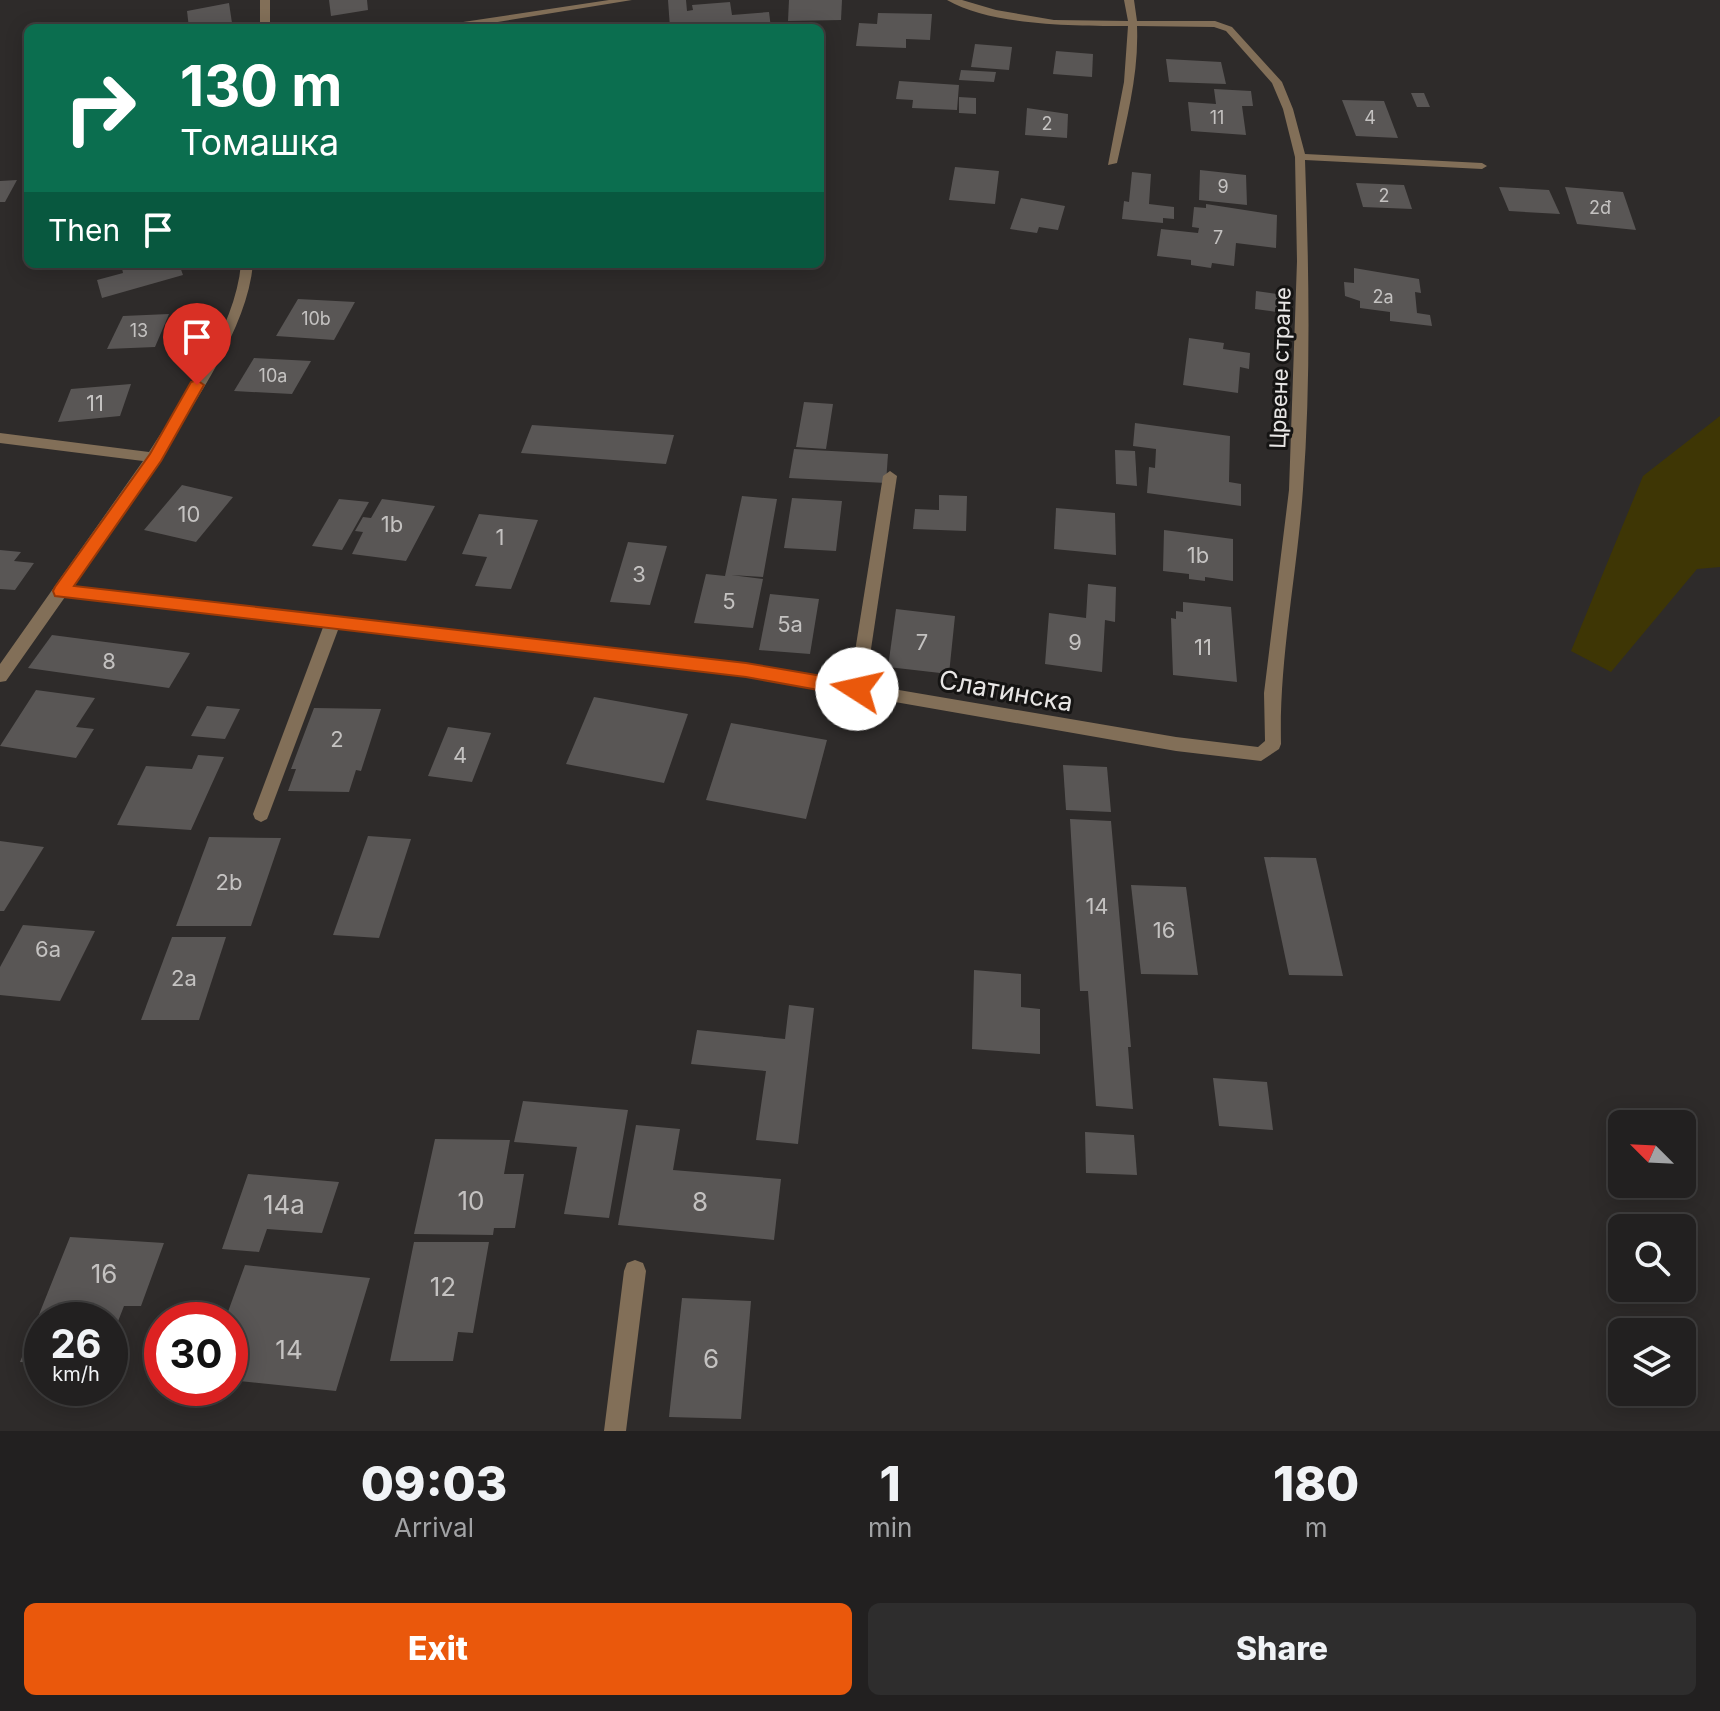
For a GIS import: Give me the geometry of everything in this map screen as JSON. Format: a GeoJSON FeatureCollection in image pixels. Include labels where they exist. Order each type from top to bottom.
{"type":"FeatureCollection","features":[{"type":"Feature","properties":{"kind":"street"},"geometry":{"type":"LineString","coordinates":[[265,0],[265,24]]}},
{"type":"Feature","properties":{"kind":"street"},"geometry":{"type":"LineString","coordinates":[[469,24],[627,0]]}},
{"type":"Feature","properties":{"kind":"street"},"geometry":{"type":"LineString","coordinates":[[952,0],[995,13],[1054,23],[1134,23]]}},
{"type":"Feature","properties":{"kind":"street"},"geometry":{"type":"LineString","coordinates":[[1112,163],[1128,88],[1134,23],[1129,0]]}},
{"type":"Feature","properties":{"kind":"street","name":"Црвене стране"},"geometry":{"type":"LineString","coordinates":[[1134,23],[1215,24],[1229,29],[1277,82],[1288,109],[1300,157],[1303,261],[1296,490],[1272,693],[1273,744]]}},
{"type":"Feature","properties":{"kind":"street"},"geometry":{"type":"LineString","coordinates":[[1300,157],[1482,166]]}},
{"type":"Feature","properties":{"kind":"street"},"geometry":{"type":"LineString","coordinates":[[0,676],[155,458],[245,292],[247,268]]}},
{"type":"Feature","properties":{"kind":"street"},"geometry":{"type":"LineString","coordinates":[[0,438],[155,458]]}},
{"type":"Feature","properties":{"kind":"street"},"geometry":{"type":"LineString","coordinates":[[857,689],[890,476]]}},
{"type":"Feature","properties":{"kind":"street","name":"Слатинска"},"geometry":{"type":"LineString","coordinates":[[61,591],[746,670],[1176,744],[1261,754],[1273,744]]}},
{"type":"Feature","properties":{"kind":"street"},"geometry":{"type":"LineString","coordinates":[[261,814],[333,622]]}},
{"type":"Feature","properties":{"kind":"street"},"geometry":{"type":"LineString","coordinates":[[615,1431],[635,1271]]}},
{"type":"Feature","properties":{"kind":"shaded area"},"geometry":{"type":"Polygon","coordinates":[[[1720,416],[1720,567],[1697,569],[1611,672],[1571,651],[1643,476],[1720,416]]]}},
{"type":"Feature","properties":{"kind":"building"},"geometry":{"type":"Polygon","coordinates":[[[329,0],[367,0],[368,10],[331,16],[329,0]]]}},
{"type":"Feature","properties":{"kind":"building"},"geometry":{"type":"Polygon","coordinates":[[[668,0],[686,0],[687,11],[693,10],[692,5],[730,2],[732,15],[769,12],[770,24],[670,24],[668,0]]]}},
{"type":"Feature","properties":{"kind":"building"},"geometry":{"type":"Polygon","coordinates":[[[789,0],[842,0],[841,20],[788,21],[789,0]]]}},
{"type":"Feature","properties":{"kind":"building"},"geometry":{"type":"Polygon","coordinates":[[[229,3],[232,23],[189,24],[187,11],[229,3]]]}},
{"type":"Feature","properties":{"kind":"building"},"geometry":{"type":"Polygon","coordinates":[[[878,13],[932,14],[930,40],[906,39],[906,48],[856,46],[859,23],[877,24],[878,13]]]}},
{"type":"Feature","properties":{"kind":"building"},"geometry":{"type":"Polygon","coordinates":[[[975,44],[1012,47],[1009,70],[971,67],[975,44]]]}},
{"type":"Feature","properties":{"kind":"building"},"geometry":{"type":"Polygon","coordinates":[[[1056,51],[1093,54],[1092,77],[1053,74],[1056,51]]]}},
{"type":"Feature","properties":{"kind":"building"},"geometry":{"type":"Polygon","coordinates":[[[1166,59],[1221,62],[1226,84],[1169,82],[1166,59]]]}},
{"type":"Feature","properties":{"kind":"building"},"geometry":{"type":"Polygon","coordinates":[[[961,70],[996,72],[994,82],[959,80],[961,70]]]}},
{"type":"Feature","properties":{"kind":"building"},"geometry":{"type":"Polygon","coordinates":[[[899,81],[959,85],[957,110],[912,108],[913,100],[896,99],[899,81]]]}},
{"type":"Feature","properties":{"kind":"building"},"geometry":{"type":"Polygon","coordinates":[[[1214,89],[1251,91],[1253,106],[1242,106],[1246,135],[1191,131],[1188,102],[1216,104],[1214,89]]]}},
{"type":"Feature","properties":{"kind":"building"},"geometry":{"type":"Polygon","coordinates":[[[1411,93],[1424,93],[1430,107],[1417,107],[1411,93]]]}},
{"type":"Feature","properties":{"kind":"building"},"geometry":{"type":"Polygon","coordinates":[[[959,97],[976,98],[976,114],[959,113],[959,97]]]}},
{"type":"Feature","properties":{"kind":"building"},"geometry":{"type":"Polygon","coordinates":[[[1342,100],[1384,101],[1398,138],[1356,136],[1342,100]]]}},
{"type":"Feature","properties":{"kind":"building"},"geometry":{"type":"Polygon","coordinates":[[[1027,108],[1068,114],[1067,138],[1025,135],[1027,108]]]}},
{"type":"Feature","properties":{"kind":"building"},"geometry":{"type":"Polygon","coordinates":[[[955,167],[999,171],[995,204],[949,200],[955,167]]]}},
{"type":"Feature","properties":{"kind":"building"},"geometry":{"type":"Polygon","coordinates":[[[1200,170],[1246,175],[1247,205],[1199,200],[1200,170]]]}},
{"type":"Feature","properties":{"kind":"building"},"geometry":{"type":"Polygon","coordinates":[[[1132,172],[1151,174],[1149,204],[1174,207],[1174,219],[1163,218],[1163,223],[1122,219],[1124,201],[1129,202],[1132,172]]]}},
{"type":"Feature","properties":{"kind":"building"},"geometry":{"type":"Polygon","coordinates":[[[17,180],[5,202],[0,202],[0,181],[17,180]]]}},
{"type":"Feature","properties":{"kind":"building"},"geometry":{"type":"Polygon","coordinates":[[[1356,183],[1404,185],[1412,209],[1363,207],[1356,183]]]}},
{"type":"Feature","properties":{"kind":"building"},"geometry":{"type":"Polygon","coordinates":[[[1499,187],[1549,190],[1560,214],[1509,211],[1499,187]]]}},
{"type":"Feature","properties":{"kind":"building"},"geometry":{"type":"Polygon","coordinates":[[[1565,187],[1623,192],[1636,230],[1577,224],[1565,187]]]}},
{"type":"Feature","properties":{"kind":"building"},"geometry":{"type":"Polygon","coordinates":[[[1021,198],[1065,206],[1058,230],[1039,227],[1037,233],[1010,229],[1021,198]]]}},
{"type":"Feature","properties":{"kind":"building"},"geometry":{"type":"Polygon","coordinates":[[[1206,204],[1277,215],[1276,248],[1236,243],[1234,266],[1212,263],[1211,268],[1191,265],[1191,260],[1157,256],[1161,229],[1198,233],[1199,228],[1192,227],[1194,207],[1206,208],[1206,204]]]}},
{"type":"Feature","properties":{"kind":"building"},"geometry":{"type":"Polygon","coordinates":[[[122,268],[180,268],[183,275],[102,298],[97,280],[123,273],[122,268]]]}},
{"type":"Feature","properties":{"kind":"building"},"geometry":{"type":"Polygon","coordinates":[[[1354,268],[1419,279],[1421,293],[1415,292],[1417,313],[1430,315],[1432,326],[1390,321],[1390,312],[1360,308],[1360,301],[1345,296],[1344,282],[1354,283],[1354,268]]]}},
{"type":"Feature","properties":{"kind":"building"},"geometry":{"type":"Polygon","coordinates":[[[1256,291],[1277,294],[1277,312],[1255,309],[1256,291]]]}},
{"type":"Feature","properties":{"kind":"building"},"geometry":{"type":"Polygon","coordinates":[[[298,299],[355,302],[334,340],[276,336],[298,299]]]}},
{"type":"Feature","properties":{"kind":"building"},"geometry":{"type":"Polygon","coordinates":[[[169,314],[155,347],[107,349],[123,316],[169,314]]]}},
{"type":"Feature","properties":{"kind":"building"},"geometry":{"type":"Polygon","coordinates":[[[1189,338],[1224,343],[1223,349],[1250,353],[1249,369],[1240,367],[1238,393],[1183,385],[1189,338]]]}},
{"type":"Feature","properties":{"kind":"building"},"geometry":{"type":"Polygon","coordinates":[[[254,358],[311,361],[292,394],[234,391],[254,358]]]}},
{"type":"Feature","properties":{"kind":"building"},"geometry":{"type":"Polygon","coordinates":[[[131,384],[120,416],[58,422],[71,389],[131,384]]]}},
{"type":"Feature","properties":{"kind":"building"},"geometry":{"type":"Polygon","coordinates":[[[804,402],[833,404],[826,449],[796,447],[804,402]]]}},
{"type":"Feature","properties":{"kind":"building"},"geometry":{"type":"Polygon","coordinates":[[[1135,423],[1230,436],[1229,482],[1241,484],[1241,506],[1147,493],[1149,467],[1155,468],[1156,449],[1133,446],[1135,423]]]}},
{"type":"Feature","properties":{"kind":"building"},"geometry":{"type":"Polygon","coordinates":[[[532,425],[674,435],[666,464],[521,453],[532,425]]]}},
{"type":"Feature","properties":{"kind":"building"},"geometry":{"type":"Polygon","coordinates":[[[794,449],[888,454],[886,483],[789,478],[794,449]]]}},
{"type":"Feature","properties":{"kind":"building"},"geometry":{"type":"Polygon","coordinates":[[[1115,450],[1135,451],[1137,486],[1116,484],[1115,450]]]}},
{"type":"Feature","properties":{"kind":"building"},"geometry":{"type":"Polygon","coordinates":[[[182,485],[233,497],[196,542],[144,530],[182,485]]]}},
{"type":"Feature","properties":{"kind":"building"},"geometry":{"type":"Polygon","coordinates":[[[939,495],[967,496],[966,531],[913,529],[915,509],[939,510],[939,495]]]}},
{"type":"Feature","properties":{"kind":"building"},"geometry":{"type":"Polygon","coordinates":[[[742,496],[777,499],[763,577],[731,575],[763,579],[753,628],[694,623],[706,574],[725,576],[742,496]]]}},
{"type":"Feature","properties":{"kind":"building"},"geometry":{"type":"Polygon","coordinates":[[[792,498],[842,501],[836,551],[784,548],[792,498]]]}},
{"type":"Feature","properties":{"kind":"building"},"geometry":{"type":"Polygon","coordinates":[[[339,499],[369,502],[342,550],[312,546],[339,499]]]}},
{"type":"Feature","properties":{"kind":"building"},"geometry":{"type":"Polygon","coordinates":[[[382,499],[435,506],[406,561],[352,554],[363,532],[355,531],[363,517],[371,518],[382,499]]]}},
{"type":"Feature","properties":{"kind":"building"},"geometry":{"type":"Polygon","coordinates":[[[1056,508],[1115,513],[1116,555],[1054,549],[1056,508]]]}},
{"type":"Feature","properties":{"kind":"building"},"geometry":{"type":"Polygon","coordinates":[[[479,514],[538,520],[511,589],[475,586],[487,557],[462,554],[479,514]]]}},
{"type":"Feature","properties":{"kind":"building"},"geometry":{"type":"Polygon","coordinates":[[[1164,530],[1233,539],[1233,581],[1205,577],[1205,581],[1189,579],[1189,574],[1163,571],[1164,530]]]}},
{"type":"Feature","properties":{"kind":"building"},"geometry":{"type":"Polygon","coordinates":[[[628,542],[667,546],[650,605],[610,602],[628,542]]]}},
{"type":"Feature","properties":{"kind":"building"},"geometry":{"type":"Polygon","coordinates":[[[0,550],[21,552],[14,561],[34,563],[15,590],[0,589],[0,550]]]}},
{"type":"Feature","properties":{"kind":"building"},"geometry":{"type":"Polygon","coordinates":[[[1088,584],[1116,587],[1115,622],[1105,620],[1102,672],[1045,664],[1049,613],[1086,618],[1088,584]]]}},
{"type":"Feature","properties":{"kind":"building"},"geometry":{"type":"Polygon","coordinates":[[[770,594],[819,599],[810,654],[759,650],[770,594]]]}},
{"type":"Feature","properties":{"kind":"building"},"geometry":{"type":"Polygon","coordinates":[[[1183,602],[1231,607],[1237,682],[1173,675],[1171,618],[1176,619],[1176,611],[1183,612],[1183,602]]]}},
{"type":"Feature","properties":{"kind":"building"},"geometry":{"type":"Polygon","coordinates":[[[896,609],[955,616],[949,674],[888,667],[896,609]]]}},
{"type":"Feature","properties":{"kind":"building"},"geometry":{"type":"Polygon","coordinates":[[[52,635],[190,653],[169,688],[28,668],[52,635]]]}},
{"type":"Feature","properties":{"kind":"building"},"geometry":{"type":"Polygon","coordinates":[[[36,690],[95,698],[76,727],[94,729],[76,758],[0,746],[36,690]]]}},
{"type":"Feature","properties":{"kind":"building"},"geometry":{"type":"Polygon","coordinates":[[[594,697],[688,714],[664,783],[566,764],[594,697]]]}},
{"type":"Feature","properties":{"kind":"building"},"geometry":{"type":"Polygon","coordinates":[[[207,706],[240,709],[225,739],[191,736],[207,706]]]}},
{"type":"Feature","properties":{"kind":"building"},"geometry":{"type":"Polygon","coordinates":[[[314,708],[381,709],[361,771],[356,770],[349,792],[288,791],[296,769],[291,769],[314,708]]]}},
{"type":"Feature","properties":{"kind":"building"},"geometry":{"type":"Polygon","coordinates":[[[731,723],[827,740],[806,819],[706,800],[731,723]]]}},
{"type":"Feature","properties":{"kind":"building"},"geometry":{"type":"Polygon","coordinates":[[[448,727],[491,733],[472,782],[428,776],[448,727]]]}},
{"type":"Feature","properties":{"kind":"building"},"geometry":{"type":"Polygon","coordinates":[[[198,755],[224,757],[191,830],[117,825],[146,766],[192,769],[198,755]]]}},
{"type":"Feature","properties":{"kind":"building"},"geometry":{"type":"Polygon","coordinates":[[[1063,765],[1107,767],[1111,812],[1066,810],[1063,765]]]}},
{"type":"Feature","properties":{"kind":"building"},"geometry":{"type":"Polygon","coordinates":[[[1070,819],[1111,821],[1131,1047],[1128,1047],[1133,1109],[1096,1106],[1088,991],[1080,991],[1070,819]]]}},
{"type":"Feature","properties":{"kind":"building"},"geometry":{"type":"Polygon","coordinates":[[[368,836],[411,839],[379,938],[333,935],[368,836]]]}},
{"type":"Feature","properties":{"kind":"building"},"geometry":{"type":"Polygon","coordinates":[[[209,837],[281,838],[251,926],[176,926],[209,837]]]}},
{"type":"Feature","properties":{"kind":"building"},"geometry":{"type":"Polygon","coordinates":[[[0,841],[44,847],[4,911],[0,911],[0,841]]]}},
{"type":"Feature","properties":{"kind":"building"},"geometry":{"type":"Polygon","coordinates":[[[1264,857],[1316,858],[1343,976],[1289,975],[1264,857]]]}},
{"type":"Feature","properties":{"kind":"building"},"geometry":{"type":"Polygon","coordinates":[[[1131,885],[1186,887],[1198,975],[1141,974],[1131,885]]]}},
{"type":"Feature","properties":{"kind":"building"},"geometry":{"type":"Polygon","coordinates":[[[23,925],[95,931],[60,1001],[0,995],[0,967],[23,925]]]}},
{"type":"Feature","properties":{"kind":"building"},"geometry":{"type":"Polygon","coordinates":[[[172,937],[226,937],[199,1020],[141,1020],[172,937]]]}},
{"type":"Feature","properties":{"kind":"building"},"geometry":{"type":"Polygon","coordinates":[[[974,970],[1021,974],[1021,1007],[1040,1009],[1040,1054],[972,1049],[974,970]]]}},
{"type":"Feature","properties":{"kind":"building"},"geometry":{"type":"Polygon","coordinates":[[[789,1005],[814,1008],[798,1144],[756,1140],[766,1071],[691,1064],[697,1030],[785,1039],[789,1005]]]}},
{"type":"Feature","properties":{"kind":"building"},"geometry":{"type":"Polygon","coordinates":[[[1213,1078],[1267,1082],[1273,1130],[1219,1126],[1213,1078]]]}},
{"type":"Feature","properties":{"kind":"building"},"geometry":{"type":"Polygon","coordinates":[[[523,1101],[628,1110],[609,1218],[564,1214],[577,1147],[514,1142],[523,1101]]]}},
{"type":"Feature","properties":{"kind":"building"},"geometry":{"type":"Polygon","coordinates":[[[636,1125],[680,1129],[673,1170],[781,1179],[774,1240],[618,1225],[636,1125]]]}},
{"type":"Feature","properties":{"kind":"building"},"geometry":{"type":"Polygon","coordinates":[[[1085,1132],[1134,1135],[1137,1175],[1086,1173],[1085,1132]]]}},
{"type":"Feature","properties":{"kind":"building"},"geometry":{"type":"Polygon","coordinates":[[[435,1139],[510,1140],[504,1174],[524,1174],[515,1228],[494,1228],[493,1235],[414,1234],[435,1139]]]}},
{"type":"Feature","properties":{"kind":"building"},"geometry":{"type":"Polygon","coordinates":[[[248,1174],[339,1182],[322,1233],[267,1229],[259,1252],[222,1249],[248,1174]]]}},
{"type":"Feature","properties":{"kind":"building"},"geometry":{"type":"Polygon","coordinates":[[[70,1237],[164,1243],[141,1306],[128,1306],[128,1302],[44,1302],[70,1237]]]}},
{"type":"Feature","properties":{"kind":"building"},"geometry":{"type":"Polygon","coordinates":[[[414,1242],[489,1242],[473,1333],[458,1332],[453,1361],[390,1361],[414,1242]]]}},
{"type":"Feature","properties":{"kind":"building"},"geometry":{"type":"Polygon","coordinates":[[[245,1265],[370,1278],[336,1391],[248,1382],[248,1302],[232,1302],[245,1265]]]}},
{"type":"Feature","properties":{"kind":"building"},"geometry":{"type":"Polygon","coordinates":[[[682,1298],[751,1301],[741,1419],[669,1417],[682,1298]]]}},
{"type":"Feature","properties":{"kind":"route"},"geometry":{"type":"LineString","coordinates":[[197,385],[155,458],[61,591],[746,670],[857,689]]}}]}
